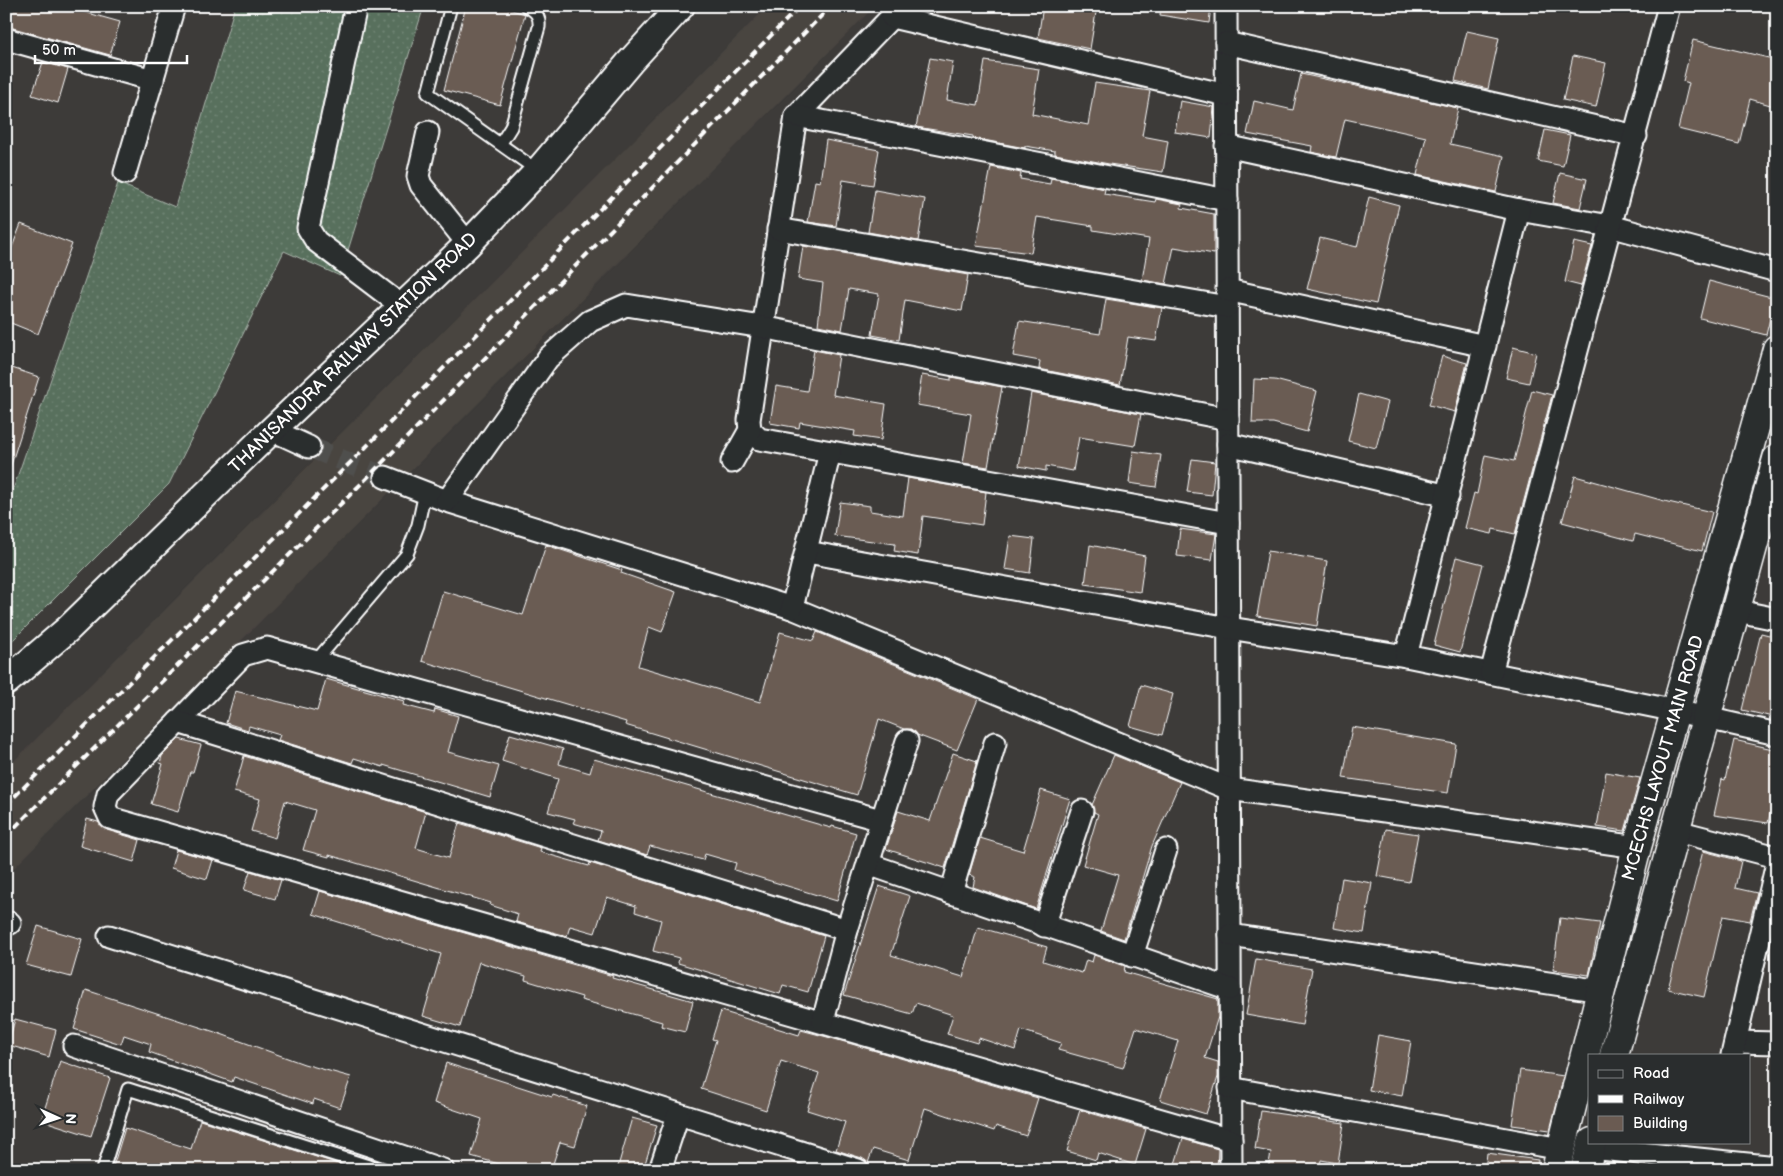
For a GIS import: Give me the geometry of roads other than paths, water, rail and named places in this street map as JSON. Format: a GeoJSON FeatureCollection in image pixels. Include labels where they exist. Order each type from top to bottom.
{"type":"FeatureCollection","features":[{"type":"Feature","properties":{"kind":"main road","name":"MCECHS LAYOUT MAIN ROAD"},"geometry":{"type":"LineString","coordinates":[[1558,1160],[1637,847],[1777,349]]}},
{"type":"Feature","properties":{"kind":"main road","name":"MCECHS LAYOUT MAIN ROAD"},"geometry":{"type":"LineString","coordinates":[[1614,1054],[1676,831],[1705,717],[1770,506],[1777,459]]}},
{"type":"Feature","properties":{"kind":"street"},"geometry":{"type":"LineString","coordinates":[[125,173],[174,6]]}},
{"type":"Feature","properties":{"kind":"street"},"geometry":{"type":"LineString","coordinates":[[356,6],[308,228],[316,241],[403,307]]}},
{"type":"Feature","properties":{"kind":"street","name":"THANISANDRA RAILWAY STATION ROAD"},"geometry":{"type":"LineString","coordinates":[[6,682],[68,629],[272,430],[468,244],[538,171],[680,6]]}},
{"type":"Feature","properties":{"kind":"street"},"geometry":{"type":"LineString","coordinates":[[1226,6],[1231,1170]]}},
{"type":"Feature","properties":{"kind":"street"},"geometry":{"type":"LineString","coordinates":[[1491,672],[1610,226],[1636,136],[1669,6]]}},
{"type":"Feature","properties":{"kind":"street"},"geometry":{"type":"LineString","coordinates":[[732,462],[750,430],[749,420],[762,327],[796,116],[897,12],[1226,95]]}},
{"type":"Feature","properties":{"kind":"street"},"geometry":{"type":"LineString","coordinates":[[6,39],[153,80]]}},
{"type":"Feature","properties":{"kind":"street"},"geometry":{"type":"LineString","coordinates":[[1226,43],[1636,136]]}},
{"type":"Feature","properties":{"kind":"street"},"geometry":{"type":"LineString","coordinates":[[796,116],[1227,200]]}},
{"type":"Feature","properties":{"kind":"street"},"geometry":{"type":"LineString","coordinates":[[428,132],[418,176],[421,185],[468,244]]}},
{"type":"Feature","properties":{"kind":"street"},"geometry":{"type":"LineString","coordinates":[[1226,146],[1518,210],[1610,226],[1777,272]]}},
{"type":"Feature","properties":{"kind":"street"},"geometry":{"type":"LineString","coordinates":[[1406,656],[1448,496],[1518,210]]}},
{"type":"Feature","properties":{"kind":"street"},"geometry":{"type":"LineString","coordinates":[[778,229],[1227,299],[1485,346]]}},
{"type":"Feature","properties":{"kind":"street"},"geometry":{"type":"LineString","coordinates":[[447,501],[548,358],[590,321],[626,305],[762,327],[1228,419]]}},
{"type":"Feature","properties":{"kind":"street"},"geometry":{"type":"LineString","coordinates":[[272,430],[309,447]]}},
{"type":"Feature","properties":{"kind":"street"},"geometry":{"type":"LineString","coordinates":[[750,430],[759,439],[1228,523]]}},
{"type":"Feature","properties":{"kind":"street"},"geometry":{"type":"LineString","coordinates":[[1228,444],[1448,496]]}},
{"type":"Feature","properties":{"kind":"street"},"geometry":{"type":"LineString","coordinates":[[792,608],[830,452]]}},
{"type":"Feature","properties":{"kind":"street"},"geometry":{"type":"LineString","coordinates":[[385,477],[447,501],[792,608],[1229,789],[1637,847]]}},
{"type":"Feature","properties":{"kind":"street"},"geometry":{"type":"LineString","coordinates":[[807,552],[1228,628],[1406,656],[1491,672],[1777,734]]}},
{"type":"Feature","properties":{"kind":"street"},"geometry":{"type":"LineString","coordinates":[[1737,611],[1777,619]]}},
{"type":"Feature","properties":{"kind":"street"},"geometry":{"type":"LineString","coordinates":[[882,820],[267,648],[243,655],[108,794],[106,807],[110,818],[823,1021],[1231,1140]]}},
{"type":"Feature","properties":{"kind":"street"},"geometry":{"type":"LineString","coordinates":[[178,722],[847,930]]}},
{"type":"Feature","properties":{"kind":"street"},"geometry":{"type":"LineString","coordinates":[[823,1021],[847,930],[906,741]]}},
{"type":"Feature","properties":{"kind":"street"},"geometry":{"type":"LineString","coordinates":[[951,893],[996,743]]}},
{"type":"Feature","properties":{"kind":"street"},"geometry":{"type":"LineString","coordinates":[[1044,926],[1082,811]]}},
{"type":"Feature","properties":{"kind":"street"},"geometry":{"type":"LineString","coordinates":[[1676,831],[1777,857]]}},
{"type":"Feature","properties":{"kind":"street"},"geometry":{"type":"LineString","coordinates":[[1132,956],[1166,850]]}},
{"type":"Feature","properties":{"kind":"street"},"geometry":{"type":"LineString","coordinates":[[1777,863],[1734,1048],[1777,1043]]}},
{"type":"Feature","properties":{"kind":"street"},"geometry":{"type":"LineString","coordinates":[[868,864],[1230,990]]}},
{"type":"Feature","properties":{"kind":"street"},"geometry":{"type":"LineString","coordinates":[[1230,935],[1601,991]]}},
{"type":"Feature","properties":{"kind":"street"},"geometry":{"type":"LineString","coordinates":[[109,936],[858,1170]]}},
{"type":"Feature","properties":{"kind":"street"},"geometry":{"type":"LineString","coordinates":[[74,1046],[443,1170]]}},
{"type":"Feature","properties":{"kind":"street"},"geometry":{"type":"LineString","coordinates":[[1230,1088],[1558,1160]]}},
{"type":"Feature","properties":{"kind":"street"},"geometry":{"type":"LineString","coordinates":[[660,1170],[678,1115]]}},
{"type":"Feature","properties":{"kind":"street"},"geometry":{"type":"LineString","coordinates":[[1589,1153],[1707,1152],[1777,1167]]}},
{"type":"Feature","properties":{"kind":"lane"},"geometry":{"type":"LineString","coordinates":[[450,6],[428,93],[538,171]]}},
{"type":"Feature","properties":{"kind":"lane"},"geometry":{"type":"LineString","coordinates":[[500,143],[511,127],[539,27],[540,19],[537,14],[526,6]]}},
{"type":"Feature","properties":{"kind":"lane"},"geometry":{"type":"LineString","coordinates":[[315,662],[408,554],[418,525],[424,492]]}},
{"type":"Feature","properties":{"kind":"lane"},"geometry":{"type":"LineString","coordinates":[[102,1170],[128,1089],[381,1170]]}},
{"type":"Feature","properties":{"kind":"tunnel"},"geometry":{"type":"LineString","coordinates":[[309,447],[385,477]]}},
{"type":"Feature","properties":{"kind":"railway"},"geometry":{"type":"LineString","coordinates":[[6,805],[365,448],[800,6]]}},
{"type":"Feature","properties":{"kind":"railway"},"geometry":{"type":"LineString","coordinates":[[6,836],[375,470],[831,6]]}}]}
